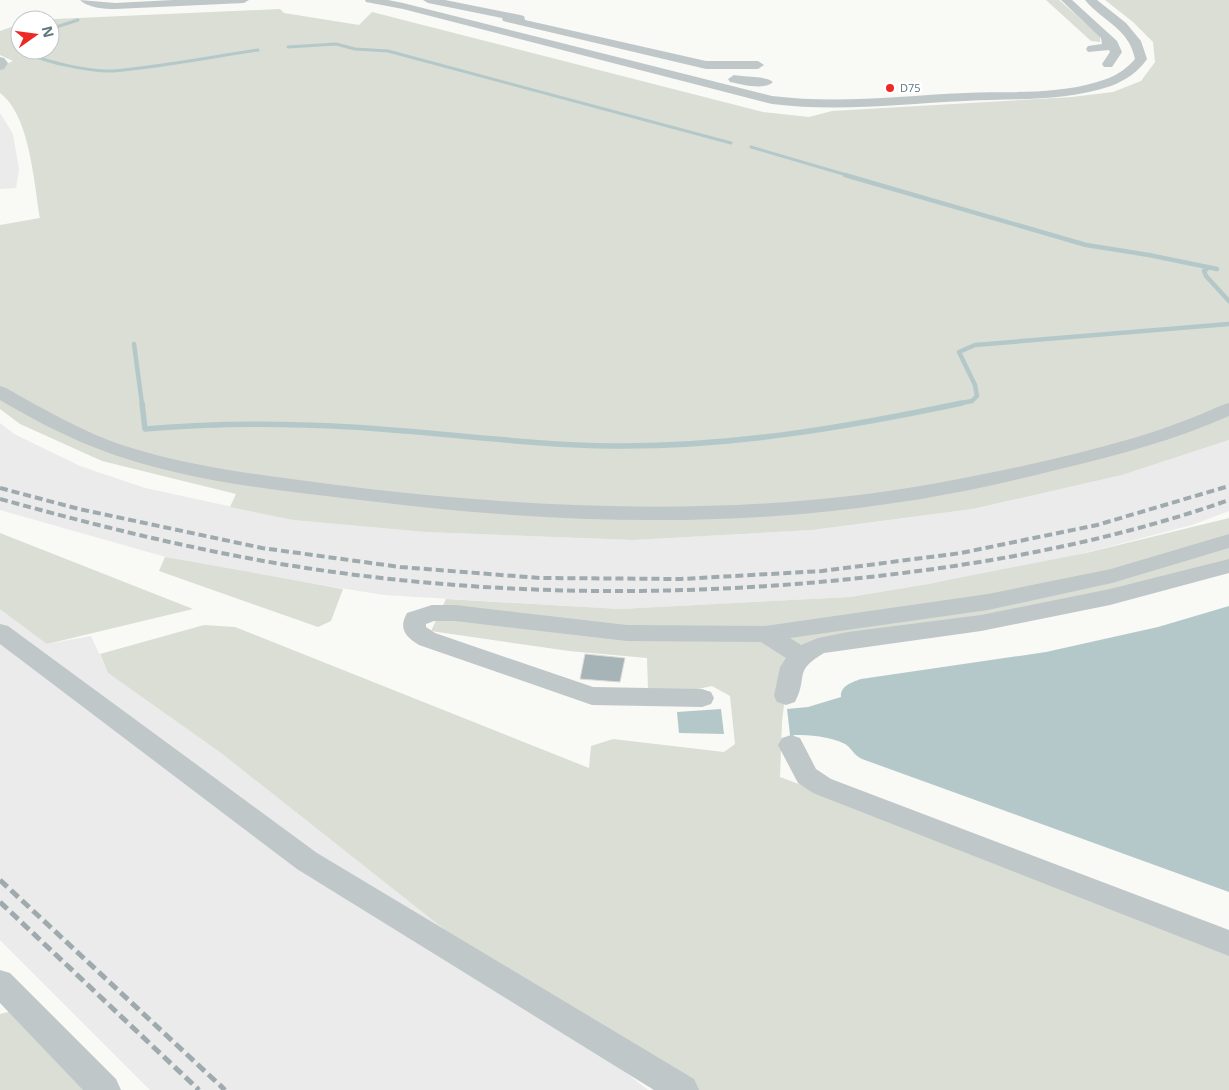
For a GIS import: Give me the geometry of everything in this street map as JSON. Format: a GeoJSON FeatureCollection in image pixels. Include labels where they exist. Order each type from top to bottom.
{"type":"FeatureCollection","features":[{"type":"Feature","properties":{"kind":"street"},"geometry":{"type":"LineString","coordinates":[[85,0],[108,6],[244,0]]}},
{"type":"Feature","properties":{"kind":"street"},"geometry":{"type":"LineString","coordinates":[[370,0],[403,6],[772,100],[819,104],[1058,93],[1087,88],[1118,79],[1130,72],[1141,59],[1140,48],[1135,38],[1090,0]]}},
{"type":"Feature","properties":{"kind":"street"},"geometry":{"type":"LineString","coordinates":[[396,0],[423,2],[706,65],[758,66]]}},
{"type":"Feature","properties":{"kind":"street"},"geometry":{"type":"LineString","coordinates":[[1066,0],[1106,36],[1116,48],[1114,56],[1108,64]]}},
{"type":"Feature","properties":{"kind":"street"},"geometry":{"type":"LineString","coordinates":[[423,2],[660,60],[801,98],[838,99],[1050,88],[1103,76],[1124,62],[1127,50],[1126,44],[1116,31],[1079,0]]}},
{"type":"Feature","properties":{"kind":"street"},"geometry":{"type":"LineString","coordinates":[[423,2],[769,88]]}},
{"type":"Feature","properties":{"kind":"street"},"geometry":{"type":"LineString","coordinates":[[1092,49],[1106,47],[1108,44],[1106,36]]}},
{"type":"Feature","properties":{"kind":"street"},"geometry":{"type":"LineString","coordinates":[[0,392],[44,418],[116,450],[209,472],[272,483],[432,503],[539,510],[660,513],[748,510],[891,498],[991,480],[1127,446],[1229,409]]}},
{"type":"Feature","properties":{"kind":"street"},"geometry":{"type":"LineString","coordinates":[[702,698],[592,696],[427,639],[414,631],[415,619],[432,613],[455,613],[627,633],[765,634],[988,602],[1112,576],[1229,542]]}},
{"type":"Feature","properties":{"kind":"street"},"geometry":{"type":"LineString","coordinates":[[786,696],[792,667],[801,656],[818,646],[848,640],[981,623],[1110,597],[1229,566]]}},
{"type":"Feature","properties":{"kind":"street"},"geometry":{"type":"LineString","coordinates":[[0,632],[307,861],[682,1090]]}},
{"type":"Feature","properties":{"kind":"street"},"geometry":{"type":"LineString","coordinates":[[765,634],[801,656]]}},
{"type":"Feature","properties":{"kind":"street"},"geometry":{"type":"LineString","coordinates":[[791,745],[807,776],[822,786],[1229,943]]}},
{"type":"Feature","properties":{"kind":"street"},"geometry":{"type":"LineString","coordinates":[[0,983],[105,1090]]}},
{"type":"Feature","properties":{"kind":"shaded area"},"geometry":{"type":"Polygon","coordinates":[[[1046,0],[1059,0],[1100,36],[1100,42],[1091,41],[1046,0]]]}},
{"type":"Feature","properties":{"kind":"shaded area"},"geometry":{"type":"Polygon","coordinates":[[[1105,0],[1229,0],[1229,440],[1122,475],[973,509],[812,530],[633,540],[425,532],[293,520],[230,507],[236,494],[102,461],[20,424],[0,409],[0,225],[40,218],[33,169],[24,133],[10,103],[0,93],[0,67],[13,61],[11,60],[60,60],[60,19],[280,9],[284,13],[359,25],[372,12],[763,112],[809,117],[832,111],[1072,97],[1113,92],[1141,81],[1155,62],[1153,42],[1133,22],[1105,0]]]}},
{"type":"Feature","properties":{"kind":"shaded area"},"geometry":{"type":"Polygon","coordinates":[[[10,28],[10,60],[0,55],[0,31],[10,28]]]}},
{"type":"Feature","properties":{"kind":"shaded area"},"geometry":{"type":"Polygon","coordinates":[[[0,113],[13,134],[19,169],[16,188],[0,189],[0,113]]]}},
{"type":"Feature","properties":{"kind":"shaded area"},"geometry":{"type":"Polygon","coordinates":[[[0,423],[14,434],[80,466],[145,488],[293,520],[425,532],[633,540],[812,530],[974,509],[1122,475],[1229,440],[1229,511],[1192,525],[1035,566],[850,597],[620,609],[384,595],[187,563],[0,510],[0,423]]]}},
{"type":"Feature","properties":{"kind":"shaded area"},"geometry":{"type":"Polygon","coordinates":[[[1229,518],[1229,561],[1174,580],[816,648],[788,670],[782,722],[780,777],[1229,946],[1229,1090],[692,1090],[511,982],[221,753],[108,673],[100,654],[204,625],[235,627],[589,768],[591,746],[613,739],[724,752],[735,744],[730,696],[712,686],[688,691],[648,689],[647,658],[569,651],[431,631],[446,599],[620,609],[850,597],[928,584],[1086,553],[1229,518]]]}},
{"type":"Feature","properties":{"kind":"shaded area"},"geometry":{"type":"Polygon","coordinates":[[[0,533],[193,609],[47,644],[0,609],[0,533]]]}},
{"type":"Feature","properties":{"kind":"shaded area"},"geometry":{"type":"Polygon","coordinates":[[[165,557],[343,589],[331,621],[318,627],[159,571],[165,557]]]}},
{"type":"Feature","properties":{"kind":"shaded area"},"geometry":{"type":"Polygon","coordinates":[[[0,606],[47,644],[91,636],[108,673],[221,753],[648,1090],[150,1090],[0,940],[0,606]]]}},
{"type":"Feature","properties":{"kind":"shaded area"},"geometry":{"type":"Polygon","coordinates":[[[1229,606],[1229,892],[862,759],[847,745],[839,741],[820,736],[794,735],[792,737],[790,735],[787,709],[808,707],[841,697],[842,690],[845,687],[861,679],[1046,652],[1158,627],[1229,606]]]}},
{"type":"Feature","properties":{"kind":"shaded area"},"geometry":{"type":"Polygon","coordinates":[[[721,709],[724,734],[679,733],[677,712],[721,709]]]}},
{"type":"Feature","properties":{"kind":"shaded area"},"geometry":{"type":"Polygon","coordinates":[[[12,1011],[87,1090],[0,1090],[0,1014],[12,1011]]]}},
{"type":"Feature","properties":{"kind":"building"},"geometry":{"type":"Polygon","coordinates":[[[585,654],[625,658],[620,682],[580,679],[585,654]]]}},
{"type":"Feature","properties":{"kind":"waterway"},"geometry":{"type":"LineString","coordinates":[[60,26],[78,20]]}},
{"type":"Feature","properties":{"kind":"waterway"},"geometry":{"type":"LineString","coordinates":[[288,47],[336,44],[355,49],[388,51],[731,143]]}},
{"type":"Feature","properties":{"kind":"waterway"},"geometry":{"type":"LineString","coordinates":[[47,60],[93,70],[113,71],[258,50]]}},
{"type":"Feature","properties":{"kind":"waterway"},"geometry":{"type":"LineString","coordinates":[[751,147],[850,176]]}},
{"type":"Feature","properties":{"kind":"waterway"},"geometry":{"type":"LineString","coordinates":[[845,175],[1086,245],[1149,255],[1217,269]]}},
{"type":"Feature","properties":{"kind":"waterway"},"geometry":{"type":"LineString","coordinates":[[1208,268],[1204,271],[1206,276],[1229,301]]}},
{"type":"Feature","properties":{"kind":"waterway"},"geometry":{"type":"LineString","coordinates":[[956,404],[972,401],[977,396],[975,385],[959,352],[975,345],[1229,324]]}},
{"type":"Feature","properties":{"kind":"waterway"},"geometry":{"type":"LineString","coordinates":[[134,344],[142,404]]}},
{"type":"Feature","properties":{"kind":"waterway"},"geometry":{"type":"LineString","coordinates":[[142,403],[145,429],[274,424],[384,429],[516,441],[615,446],[703,443],[790,434],[962,403]]}},
{"type":"Feature","properties":{"kind":"railway"},"geometry":{"type":"LineString","coordinates":[[0,488],[79,509],[262,548],[400,567],[540,578],[681,579],[822,571],[961,553],[1097,525],[1229,486]]}},
{"type":"Feature","properties":{"kind":"railway"},"geometry":{"type":"LineString","coordinates":[[0,499],[137,534],[275,563],[427,583],[580,591],[657,591],[811,583],[974,563],[1103,537],[1187,514],[1229,500]]}},
{"type":"Feature","properties":{"kind":"railway"},"geometry":{"type":"LineString","coordinates":[[0,880],[225,1090]]}},
{"type":"Feature","properties":{"kind":"railway"},"geometry":{"type":"LineString","coordinates":[[0,902],[199,1090]]}},
{"type":"Feature","properties":{"kind":"place","name":"D75"},"geometry":{"type":"Point","coordinates":[890,88]}}]}
